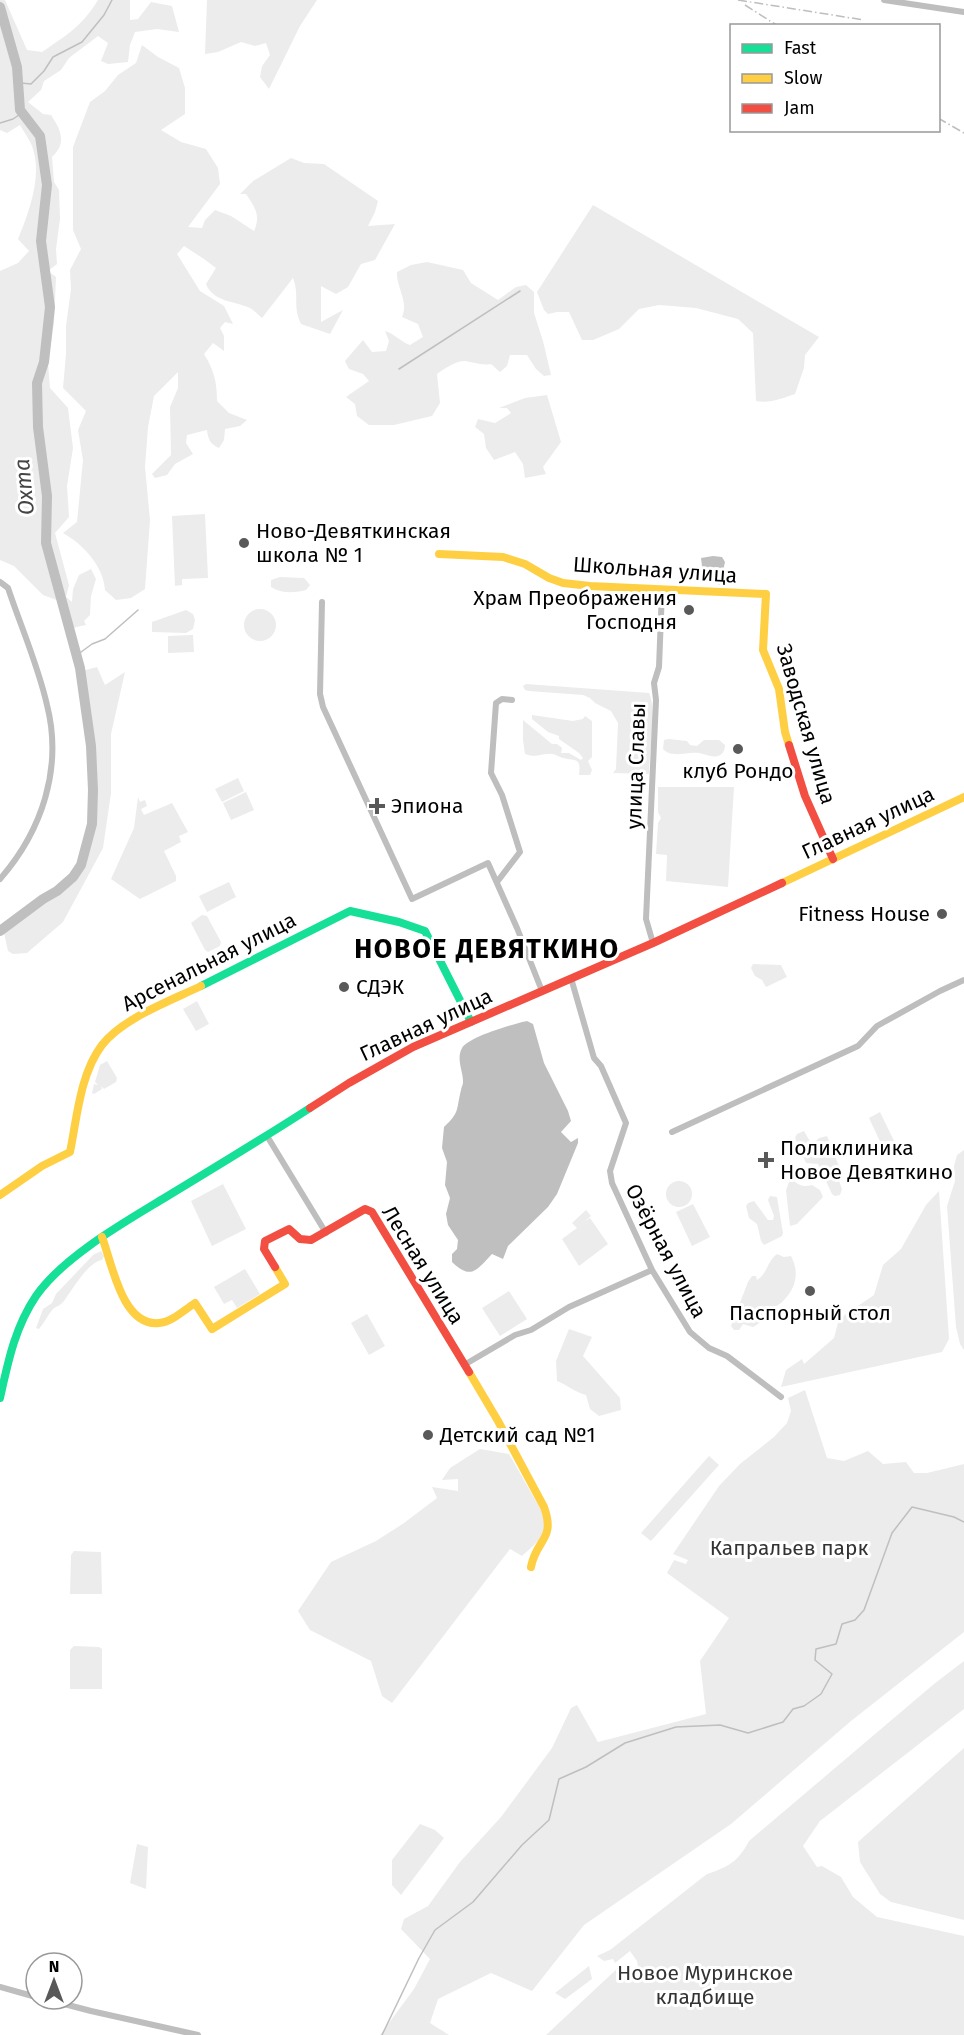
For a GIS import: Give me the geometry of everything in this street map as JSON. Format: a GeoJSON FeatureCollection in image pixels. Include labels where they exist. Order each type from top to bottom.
{"type":"FeatureCollection","features":[{"type":"Feature","properties":{"kind":"street"},"geometry":{"type":"LineString","coordinates":[[884,0],[964,12]]}},
{"type":"Feature","properties":{"kind":"street","name":"Школьная улица"},"geometry":{"type":"LineString","coordinates":[[439,554],[503,557],[525,564],[563,583],[662,591],[766,594]]}},
{"type":"Feature","properties":{"kind":"street"},"geometry":{"type":"LineString","coordinates":[[0,582],[8,588],[43,689],[52,740],[50,777],[43,810],[29,840],[0,879]]}},
{"type":"Feature","properties":{"kind":"street","name":"улица Славы"},"geometry":{"type":"LineString","coordinates":[[653,943],[646,919],[656,700],[654,683],[659,667],[662,591]]}},
{"type":"Feature","properties":{"kind":"street","name":"Заводская улица"},"geometry":{"type":"LineString","coordinates":[[766,594],[764,650],[779,689],[785,732],[799,776],[833,859]]}},
{"type":"Feature","properties":{"kind":"street"},"geometry":{"type":"LineString","coordinates":[[322,602],[320,694],[323,707],[412,899],[488,863],[542,991]]}},
{"type":"Feature","properties":{"kind":"street"},"geometry":{"type":"LineString","coordinates":[[497,882],[520,852],[502,795],[491,770],[496,703],[502,699],[512,700]]}},
{"type":"Feature","properties":{"kind":"street","name":"Главная улица"},"geometry":{"type":"LineString","coordinates":[[0,1393],[10,1350],[22,1321],[36,1296],[58,1269],[102,1237],[370,1070],[413,1047],[653,943],[964,797]]}},
{"type":"Feature","properties":{"kind":"street","name":"Арсенальная улица"},"geometry":{"type":"LineString","coordinates":[[0,1195],[42,1166],[70,1152],[90,1067],[102,1045],[122,1027],[350,911],[399,922],[426,931],[471,1022]]}},
{"type":"Feature","properties":{"kind":"street","name":"Озёрная улица"},"geometry":{"type":"LineString","coordinates":[[572,978],[594,1058],[601,1066],[626,1123],[610,1171],[612,1183],[652,1270],[694,1337],[709,1348],[728,1356],[781,1397]]}},
{"type":"Feature","properties":{"kind":"street"},"geometry":{"type":"LineString","coordinates":[[672,1132],[858,1046],[877,1026],[964,980]]}},
{"type":"Feature","properties":{"kind":"street"},"geometry":{"type":"LineString","coordinates":[[267,1136],[326,1233]]}},
{"type":"Feature","properties":{"kind":"street","name":"Лесная улица"},"geometry":{"type":"LineString","coordinates":[[102,1237],[119,1288],[136,1317],[144,1322],[159,1323],[195,1303],[212,1329],[285,1284],[264,1249],[265,1241],[289,1229],[304,1241],[316,1238],[365,1209],[372,1212],[509,1441],[548,1515],[550,1529],[531,1560],[531,1567]]}},
{"type":"Feature","properties":{"kind":"street"},"geometry":{"type":"LineString","coordinates":[[464,1365],[569,1307],[652,1270]]}},
{"type":"Feature","properties":{"kind":"street"},"geometry":{"type":"LineString","coordinates":[[0,1987],[24,1994]]}},
{"type":"Feature","properties":{"kind":"street"},"geometry":{"type":"LineString","coordinates":[[84,2009],[198,2035]]}},
{"type":"Feature","properties":{"kind":"green space"},"geometry":{"type":"Polygon","coordinates":[[[0,0],[5,0],[27,50],[42,52],[80,23],[98,0],[130,0],[130,20],[138,19],[151,2],[172,6],[179,32],[157,29],[135,32],[130,45],[128,62],[108,64],[101,61],[108,43],[98,36],[69,58],[61,70],[44,81],[41,90],[28,102],[43,114],[51,115],[61,136],[60,147],[52,157],[54,182],[59,190],[60,219],[56,249],[57,264],[48,271],[56,277],[54,323],[48,363],[50,388],[68,408],[73,448],[67,486],[69,517],[55,533],[69,585],[66,597],[72,602],[73,589],[79,575],[91,569],[96,579],[91,596],[90,615],[84,621],[86,625],[72,628],[62,602],[43,595],[14,566],[0,560],[0,271],[18,263],[29,251],[18,239],[30,205],[36,169],[32,146],[20,125],[7,133],[0,130],[0,0]]]}},
{"type":"Feature","properties":{"kind":"green space"},"geometry":{"type":"Polygon","coordinates":[[[207,0],[317,0],[300,26],[269,89],[260,77],[262,66],[270,55],[266,43],[255,46],[241,42],[218,52],[205,54],[207,0]]]}},
{"type":"Feature","properties":{"kind":"green space"},"geometry":{"type":"Polygon","coordinates":[[[142,45],[179,68],[185,88],[185,114],[161,130],[181,142],[206,149],[218,168],[220,184],[188,227],[202,228],[205,220],[215,210],[231,216],[254,231],[257,221],[256,212],[246,194],[240,194],[253,181],[291,158],[304,163],[324,164],[378,201],[368,226],[395,224],[375,260],[361,264],[348,287],[336,294],[321,286],[321,322],[343,310],[330,334],[301,324],[293,278],[262,318],[250,308],[219,298],[209,290],[206,284],[216,268],[184,246],[177,254],[200,291],[224,306],[233,324],[225,322],[220,328],[224,336],[224,351],[213,343],[204,354],[214,376],[217,401],[229,413],[247,420],[240,426],[225,429],[224,440],[219,448],[210,441],[207,430],[187,435],[186,443],[193,454],[175,464],[167,475],[155,478],[152,474],[171,455],[170,407],[178,388],[178,372],[154,396],[148,427],[145,467],[150,520],[145,589],[131,598],[116,600],[105,590],[101,573],[91,557],[78,543],[63,533],[77,522],[83,460],[78,430],[86,411],[63,388],[66,326],[71,289],[70,270],[81,249],[73,230],[73,147],[90,102],[105,91],[118,75],[136,63],[142,45]]]}},
{"type":"Feature","properties":{"kind":"green space"},"geometry":{"type":"Polygon","coordinates":[[[593,205],[819,337],[805,355],[804,368],[795,394],[771,401],[756,401],[753,333],[738,319],[696,308],[659,305],[639,309],[619,329],[593,340],[582,340],[569,312],[548,314],[537,292],[593,205]]]}},
{"type":"Feature","properties":{"kind":"green space"},"geometry":{"type":"Polygon","coordinates":[[[427,262],[463,270],[471,283],[498,300],[516,287],[526,285],[534,292],[534,313],[551,375],[544,376],[536,369],[527,355],[510,355],[507,366],[500,372],[491,364],[457,362],[437,374],[440,403],[432,416],[394,425],[369,425],[357,416],[355,404],[346,397],[369,381],[363,374],[349,369],[345,361],[363,340],[372,352],[386,351],[389,341],[385,331],[410,345],[423,337],[418,324],[402,317],[404,305],[397,272],[411,265],[427,262]]]}},
{"type":"Feature","properties":{"kind":"green space"},"geometry":{"type":"Polygon","coordinates":[[[547,395],[561,442],[543,467],[546,474],[525,478],[523,464],[515,452],[494,460],[486,448],[484,434],[475,427],[478,419],[495,423],[511,413],[507,408],[499,408],[525,398],[547,395]]]}},
{"type":"Feature","properties":{"kind":"green space"},"geometry":{"type":"Polygon","coordinates":[[[205,514],[208,578],[182,579],[182,585],[175,586],[172,516],[205,514]]]}},
{"type":"Feature","properties":{"kind":"green space"},"geometry":{"type":"Polygon","coordinates":[[[280,577],[304,578],[310,585],[302,591],[279,591],[271,587],[271,580],[280,577]]]}},
{"type":"Feature","properties":{"kind":"green space"},"geometry":{"type":"Polygon","coordinates":[[[260,609],[271,614],[276,625],[271,636],[260,641],[249,636],[244,625],[249,614],[260,609]]]}},
{"type":"Feature","properties":{"kind":"green space"},"geometry":{"type":"Polygon","coordinates":[[[186,610],[193,614],[195,620],[193,629],[186,633],[152,632],[152,622],[186,610]]]}},
{"type":"Feature","properties":{"kind":"green space"},"geometry":{"type":"Polygon","coordinates":[[[193,635],[194,652],[168,653],[168,636],[193,635]]]}},
{"type":"Feature","properties":{"kind":"green space"},"geometry":{"type":"Polygon","coordinates":[[[97,667],[105,685],[125,672],[111,734],[111,793],[103,848],[63,922],[27,953],[13,954],[8,951],[4,933],[71,884],[82,866],[95,824],[92,734],[82,671],[97,667]]]}},
{"type":"Feature","properties":{"kind":"green space"},"geometry":{"type":"Polygon","coordinates":[[[526,684],[649,693],[653,720],[649,774],[613,773],[616,769],[618,723],[611,711],[583,695],[529,691],[523,686],[526,684]]]}},
{"type":"Feature","properties":{"kind":"green space"},"geometry":{"type":"Polygon","coordinates":[[[532,715],[573,721],[583,719],[585,716],[592,721],[592,757],[588,761],[592,770],[590,775],[579,775],[579,763],[575,760],[551,754],[535,756],[525,754],[523,720],[552,744],[557,744],[562,748],[561,753],[569,753],[581,760],[583,758],[559,739],[559,736],[548,732],[532,719],[532,715]]]}},
{"type":"Feature","properties":{"kind":"green space"},"geometry":{"type":"Polygon","coordinates":[[[664,740],[687,741],[690,745],[697,746],[704,740],[719,740],[725,747],[720,755],[715,756],[702,753],[671,754],[663,749],[664,740]]]}},
{"type":"Feature","properties":{"kind":"green space"},"geometry":{"type":"Polygon","coordinates":[[[238,778],[244,791],[222,802],[215,789],[238,778]]]}},
{"type":"Feature","properties":{"kind":"green space"},"geometry":{"type":"Polygon","coordinates":[[[658,787],[734,787],[728,887],[666,881],[667,855],[656,854],[658,823],[661,818],[658,812],[658,787]]]}},
{"type":"Feature","properties":{"kind":"green space"},"geometry":{"type":"Polygon","coordinates":[[[246,792],[254,810],[231,820],[223,803],[246,792]]]}},
{"type":"Feature","properties":{"kind":"green space"},"geometry":{"type":"Polygon","coordinates":[[[138,797],[140,802],[145,800],[147,806],[141,809],[144,815],[172,803],[188,832],[179,836],[181,842],[164,851],[176,876],[176,881],[140,899],[111,879],[134,828],[138,797]]]}},
{"type":"Feature","properties":{"kind":"green space"},"geometry":{"type":"Polygon","coordinates":[[[229,882],[236,897],[207,912],[199,896],[229,882]]]}},
{"type":"Feature","properties":{"kind":"green space"},"geometry":{"type":"Polygon","coordinates":[[[202,915],[207,916],[221,942],[220,946],[208,952],[191,923],[202,915]]]}},
{"type":"Feature","properties":{"kind":"green space"},"geometry":{"type":"Polygon","coordinates":[[[753,964],[781,965],[787,977],[766,987],[762,980],[755,976],[751,968],[753,964]]]}},
{"type":"Feature","properties":{"kind":"green space"},"geometry":{"type":"Polygon","coordinates":[[[197,1001],[209,1024],[196,1031],[183,1009],[197,1001]]]}},
{"type":"Feature","properties":{"kind":"green space"},"geometry":{"type":"Polygon","coordinates":[[[107,1061],[117,1078],[116,1082],[104,1089],[101,1086],[102,1089],[94,1094],[92,1093],[94,1084],[98,1085],[95,1082],[100,1065],[107,1061]]]}},
{"type":"Feature","properties":{"kind":"green space"},"geometry":{"type":"Polygon","coordinates":[[[880,1112],[898,1149],[886,1154],[869,1118],[880,1112]]]}},
{"type":"Feature","properties":{"kind":"green space"},"geometry":{"type":"Polygon","coordinates":[[[804,1131],[815,1150],[815,1142],[827,1136],[840,1169],[838,1178],[842,1189],[840,1195],[832,1194],[818,1164],[806,1163],[795,1138],[797,1134],[804,1131]]]}},
{"type":"Feature","properties":{"kind":"green space"},"geometry":{"type":"Polygon","coordinates":[[[964,1150],[964,1350],[960,1344],[956,1327],[947,1206],[955,1181],[954,1166],[957,1155],[964,1150]]]}},
{"type":"Feature","properties":{"kind":"green space"},"geometry":{"type":"Polygon","coordinates":[[[679,1181],[688,1185],[692,1194],[688,1203],[679,1207],[670,1203],[666,1194],[670,1185],[679,1181]]]}},
{"type":"Feature","properties":{"kind":"green space"},"geometry":{"type":"Polygon","coordinates":[[[794,1181],[802,1186],[812,1185],[820,1190],[823,1197],[797,1224],[790,1226],[786,1190],[789,1182],[794,1181]]]}},
{"type":"Feature","properties":{"kind":"green space"},"geometry":{"type":"Polygon","coordinates":[[[223,1184],[246,1229],[212,1246],[191,1201],[223,1184]]]}},
{"type":"Feature","properties":{"kind":"green space"},"geometry":{"type":"Polygon","coordinates":[[[939,1191],[949,1339],[942,1352],[781,1387],[786,1370],[802,1359],[804,1364],[834,1338],[839,1319],[874,1295],[883,1265],[901,1249],[926,1205],[939,1191]]]}},
{"type":"Feature","properties":{"kind":"green space"},"geometry":{"type":"Polygon","coordinates":[[[770,1196],[777,1197],[783,1233],[782,1236],[764,1245],[757,1224],[749,1218],[746,1206],[754,1201],[768,1220],[773,1220],[774,1216],[768,1200],[770,1196]]]}},
{"type":"Feature","properties":{"kind":"green space"},"geometry":{"type":"Polygon","coordinates":[[[693,1204],[710,1237],[692,1246],[676,1212],[693,1204]]]}},
{"type":"Feature","properties":{"kind":"green space"},"geometry":{"type":"Polygon","coordinates":[[[586,1210],[591,1216],[584,1222],[590,1218],[608,1244],[579,1266],[562,1239],[577,1228],[572,1223],[586,1210]]]}},
{"type":"Feature","properties":{"kind":"green space"},"geometry":{"type":"Polygon","coordinates":[[[101,1251],[104,1256],[102,1260],[86,1271],[63,1302],[53,1309],[39,1329],[36,1328],[43,1309],[52,1303],[56,1294],[93,1255],[101,1251]]]}},
{"type":"Feature","properties":{"kind":"green space"},"geometry":{"type":"Polygon","coordinates":[[[777,1254],[784,1257],[791,1256],[794,1262],[796,1278],[792,1289],[784,1300],[756,1325],[753,1327],[743,1324],[739,1330],[734,1330],[731,1326],[748,1282],[752,1276],[756,1276],[757,1280],[761,1277],[777,1254]]]}},
{"type":"Feature","properties":{"kind":"green space"},"geometry":{"type":"Polygon","coordinates":[[[245,1269],[260,1294],[237,1308],[232,1300],[224,1304],[214,1287],[245,1269]]]}},
{"type":"Feature","properties":{"kind":"green space"},"geometry":{"type":"Polygon","coordinates":[[[509,1291],[527,1319],[500,1336],[482,1308],[509,1291]]]}},
{"type":"Feature","properties":{"kind":"green space"},"geometry":{"type":"Polygon","coordinates":[[[367,1314],[385,1346],[369,1355],[351,1323],[367,1314]]]}},
{"type":"Feature","properties":{"kind":"green space"},"geometry":{"type":"Polygon","coordinates":[[[569,1329],[592,1337],[583,1356],[620,1398],[621,1410],[599,1416],[590,1409],[586,1395],[557,1381],[556,1361],[569,1329]]]}},
{"type":"Feature","properties":{"kind":"green space","name":"Капральев парк"},"geometry":{"type":"Polygon","coordinates":[[[805,1390],[827,1458],[844,1461],[868,1451],[883,1464],[906,1462],[914,1473],[927,1473],[964,1464],[964,1632],[851,1721],[731,1824],[584,1925],[532,1991],[491,1973],[438,1999],[430,2023],[449,2035],[380,2035],[414,1989],[430,1959],[401,1929],[404,1919],[428,1906],[460,1862],[501,1817],[552,1748],[571,1708],[577,1705],[598,1742],[706,1714],[700,1661],[729,1618],[667,1573],[674,1560],[686,1564],[688,1560],[673,1554],[719,1486],[740,1464],[774,1437],[787,1423],[791,1411],[788,1398],[805,1390]]]}},
{"type":"Feature","properties":{"kind":"green space"},"geometry":{"type":"Polygon","coordinates":[[[480,1449],[509,1454],[545,1517],[542,1535],[522,1556],[510,1549],[392,1703],[382,1696],[371,1661],[310,1630],[298,1611],[331,1562],[376,1541],[404,1523],[437,1498],[432,1487],[458,1491],[458,1479],[442,1480],[450,1468],[480,1449]]]}},
{"type":"Feature","properties":{"kind":"green space"},"geometry":{"type":"Polygon","coordinates":[[[709,1456],[719,1465],[651,1541],[641,1533],[709,1456]]]}},
{"type":"Feature","properties":{"kind":"green space"},"geometry":{"type":"Polygon","coordinates":[[[74,1551],[101,1552],[102,1594],[70,1594],[71,1555],[74,1551]]]}},
{"type":"Feature","properties":{"kind":"green space"},"geometry":{"type":"Polygon","coordinates":[[[74,1646],[102,1649],[102,1689],[70,1689],[70,1650],[74,1646]]]}},
{"type":"Feature","properties":{"kind":"green space","name":"Новое Муринское кладбище"},"geometry":{"type":"Polygon","coordinates":[[[964,1661],[964,1709],[820,1821],[803,1846],[817,1867],[822,1866],[841,1877],[853,1897],[877,1917],[964,1936],[964,2035],[546,2035],[619,1967],[640,1978],[637,1961],[630,1951],[615,1963],[613,1959],[604,1961],[597,1956],[610,1950],[707,1874],[732,1863],[749,1841],[964,1661]]]}},
{"type":"Feature","properties":{"kind":"green space"},"geometry":{"type":"Polygon","coordinates":[[[964,1748],[964,1920],[891,1902],[880,1894],[860,1862],[858,1842],[964,1748]]]}},
{"type":"Feature","properties":{"kind":"green space"},"geometry":{"type":"Polygon","coordinates":[[[420,1824],[435,1830],[444,1838],[401,1895],[392,1885],[392,1860],[420,1824]]]}},
{"type":"Feature","properties":{"kind":"green space"},"geometry":{"type":"Polygon","coordinates":[[[137,1844],[148,1847],[146,1889],[130,1883],[137,1844]]]}},
{"type":"Feature","properties":{"kind":"green space"},"geometry":{"type":"Polygon","coordinates":[[[589,1966],[592,1979],[565,1999],[555,1993],[589,1966]]]}},
{"type":"Feature","properties":{"kind":"shaded area"},"geometry":{"type":"Polygon","coordinates":[[[722,557],[725,562],[720,585],[710,581],[701,583],[698,581],[702,566],[701,558],[722,557]]]}},
{"type":"Feature","properties":{"kind":"shaded area"},"geometry":{"type":"Polygon","coordinates":[[[527,1021],[533,1024],[544,1063],[568,1111],[571,1121],[561,1132],[571,1142],[578,1138],[578,1143],[557,1194],[548,1207],[508,1246],[503,1259],[492,1254],[477,1269],[464,1271],[452,1262],[452,1254],[457,1249],[458,1240],[448,1225],[446,1214],[450,1198],[445,1185],[447,1162],[442,1148],[444,1127],[455,1114],[463,1084],[460,1052],[466,1044],[482,1035],[527,1021]]]}},
{"type":"Feature","properties":{"kind":"waterway"},"geometry":{"type":"LineString","coordinates":[[18,76],[21,83],[31,84],[44,71],[53,57],[82,42],[104,15],[112,0]]}},
{"type":"Feature","properties":{"kind":"waterway","name":"Охта"},"geometry":{"type":"LineString","coordinates":[[0,7],[17,67],[20,110],[40,136],[47,185],[41,241],[50,307],[44,362],[37,383],[38,427],[47,496],[46,543],[80,668],[91,746],[93,790],[92,824],[81,865],[73,877],[57,891],[0,931]]}},
{"type":"Feature","properties":{"kind":"waterway"},"geometry":{"type":"LineString","coordinates":[[0,123],[22,113]]}},
{"type":"Feature","properties":{"kind":"waterway"},"geometry":{"type":"LineString","coordinates":[[399,369],[520,291]]}},
{"type":"Feature","properties":{"kind":"waterway"},"geometry":{"type":"LineString","coordinates":[[77,655],[92,644],[105,639],[138,610]]}},
{"type":"Feature","properties":{"kind":"waterway"},"geometry":{"type":"LineString","coordinates":[[382,2035],[435,1930],[473,1902],[522,1845],[549,1820],[559,1779],[586,1767],[625,1743],[676,1727],[720,1725],[748,1733],[783,1722],[793,1709],[804,1706],[821,1694],[832,1674],[815,1660],[816,1649],[836,1644],[842,1624],[855,1620],[864,1610],[892,1533],[912,1507],[954,1517],[964,1522]]}},
{"type":"Feature","properties":{"kind":"railway"},"geometry":{"type":"LineString","coordinates":[[738,0],[864,20]]}},
{"type":"Feature","properties":{"kind":"railway"},"geometry":{"type":"LineString","coordinates":[[745,5],[775,24]]}},
{"type":"Feature","properties":{"kind":"railway"},"geometry":{"type":"LineString","coordinates":[[940,119],[964,133]]}},
{"type":"Feature","properties":{"kind":"traffic: fast"},"geometry":{"type":"LineString","coordinates":[[201,986],[350,911],[399,922],[425,931],[471,1022]]}},
{"type":"Feature","properties":{"kind":"traffic: fast"},"geometry":{"type":"LineString","coordinates":[[0,1398],[13,1345],[23,1320],[36,1296],[62,1267],[114,1229],[310,1108]]}},
{"type":"Feature","properties":{"kind":"traffic: slow"},"geometry":{"type":"LineString","coordinates":[[439,554],[503,557],[525,564],[563,583],[766,594],[763,650],[779,689],[789,745]]}},
{"type":"Feature","properties":{"kind":"traffic: slow"},"geometry":{"type":"LineString","coordinates":[[782,883],[964,797]]}},
{"type":"Feature","properties":{"kind":"traffic: slow"},"geometry":{"type":"LineString","coordinates":[[0,1195],[42,1166],[70,1152],[84,1083],[95,1057],[111,1035],[134,1018],[201,986]]}},
{"type":"Feature","properties":{"kind":"traffic: slow"},"geometry":{"type":"LineString","coordinates":[[102,1237],[120,1291],[136,1315],[146,1322],[159,1323],[169,1320],[195,1303],[212,1329],[285,1284],[275,1267]]}},
{"type":"Feature","properties":{"kind":"traffic: slow"},"geometry":{"type":"LineString","coordinates":[[469,1372],[544,1507],[548,1526],[531,1567]]}},
{"type":"Feature","properties":{"kind":"traffic: jam"},"geometry":{"type":"LineString","coordinates":[[789,745],[805,796],[833,859]]}},
{"type":"Feature","properties":{"kind":"traffic: jam"},"geometry":{"type":"LineString","coordinates":[[310,1108],[413,1047],[653,943],[782,883]]}},
{"type":"Feature","properties":{"kind":"traffic: jam"},"geometry":{"type":"LineString","coordinates":[[275,1267],[264,1249],[265,1241],[289,1229],[300,1239],[311,1240],[365,1209],[372,1212],[469,1372]]}},
{"type":"Feature","properties":{"kind":"place","name":"Ново-Девяткинская школа № 1"},"geometry":{"type":"Point","coordinates":[244,543]}},
{"type":"Feature","properties":{"kind":"place","name":"Храм Преображения Господня"},"geometry":{"type":"Point","coordinates":[689,610]}},
{"type":"Feature","properties":{"kind":"place","name":"клуб Рондо"},"geometry":{"type":"Point","coordinates":[738,749]}},
{"type":"Feature","properties":{"kind":"place","name":"Эпиона"},"geometry":{"type":"Point","coordinates":[377,806]}},
{"type":"Feature","properties":{"kind":"place","name":"Fitness House"},"geometry":{"type":"Point","coordinates":[942,914]}},
{"type":"Feature","properties":{"kind":"place","name":"СДЭК"},"geometry":{"type":"Point","coordinates":[344,987]}},
{"type":"Feature","properties":{"kind":"place","name":"Поликлиника Новое Девяткино"},"geometry":{"type":"Point","coordinates":[766,1160]}},
{"type":"Feature","properties":{"kind":"place","name":"Паспорный стол"},"geometry":{"type":"Point","coordinates":[810,1291]}},
{"type":"Feature","properties":{"kind":"place","name":"Детский сад №1"},"geometry":{"type":"Point","coordinates":[428,1435]}},
{"type":"Feature","properties":{"kind":"district","name":"НОВОЕ ДЕВЯТКИНО"},"geometry":{"type":"Point","coordinates":[487,949]}}]}
